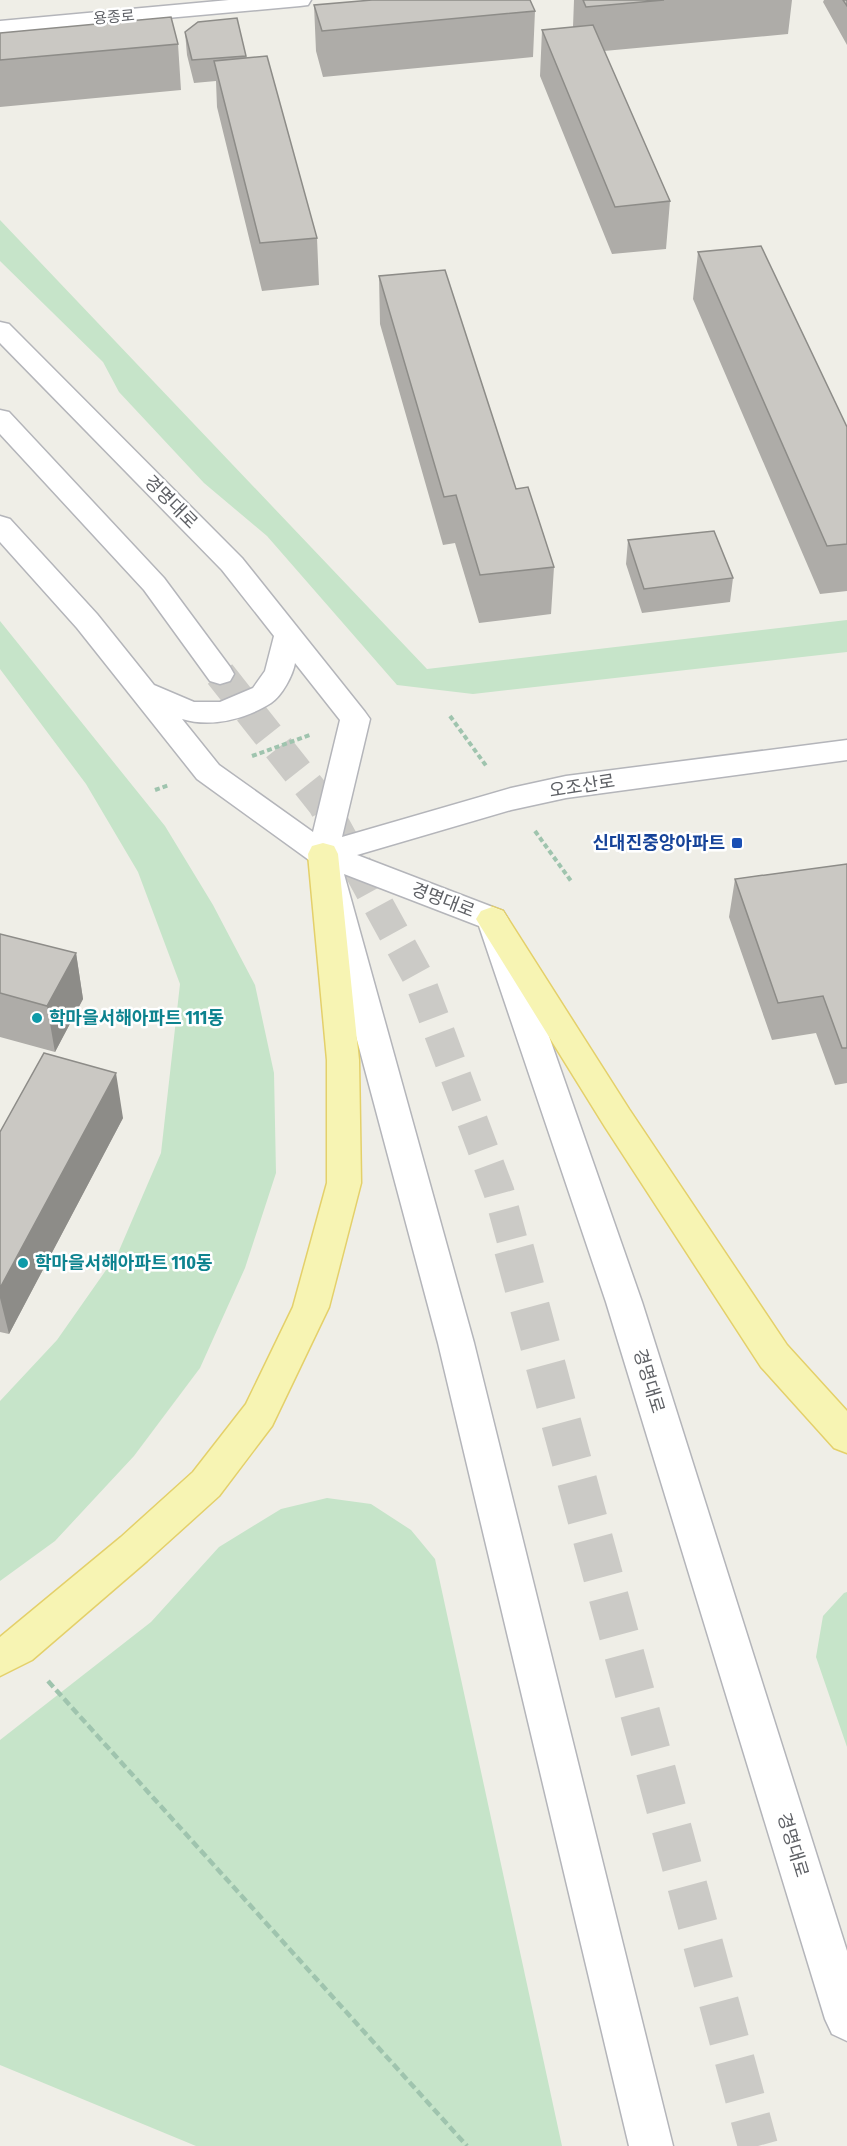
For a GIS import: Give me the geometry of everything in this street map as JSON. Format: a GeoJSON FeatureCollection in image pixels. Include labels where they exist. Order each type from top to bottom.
{"type":"FeatureCollection","features":[{"type":"Feature","properties":{"kind":"main road"},"geometry":{"type":"LineString","coordinates":[[0,1658],[36,1632],[206,1484],[259,1415],[311,1306],[344,1183],[343,1060],[323,854]]}},
{"type":"Feature","properties":{"kind":"main road"},"geometry":{"type":"LineString","coordinates":[[492,919],[617,1118],[774,1356],[847,1437]]}},
{"type":"Feature","properties":{"kind":"street","name":"용종로"},"geometry":{"type":"LineString","coordinates":[[0,27],[167,6],[300,0]]}},
{"type":"Feature","properties":{"kind":"street","name":"경명대로"},"geometry":{"type":"LineString","coordinates":[[0,328],[232,564],[355,719]]}},
{"type":"Feature","properties":{"kind":"street"},"geometry":{"type":"LineString","coordinates":[[0,418],[154,584],[220,674]]}},
{"type":"Feature","properties":{"kind":"street","name":"경명대로"},"geometry":{"type":"LineString","coordinates":[[0,525],[87,621],[208,772],[323,854],[492,919],[624,1302],[847,2019]]}},
{"type":"Feature","properties":{"kind":"street"},"geometry":{"type":"LineString","coordinates":[[143,691],[191,712],[223,712],[263,695],[279,672],[288,635]]}},
{"type":"Feature","properties":{"kind":"street"},"geometry":{"type":"LineString","coordinates":[[355,719],[323,854],[456,1343],[651,2146]]}},
{"type":"Feature","properties":{"kind":"street","name":"오조산로"},"geometry":{"type":"LineString","coordinates":[[323,854],[511,799],[566,787],[847,750]]}},
{"type":"Feature","properties":{"kind":"path"},"geometry":{"type":"LineString","coordinates":[[155,790],[355,719]]}},
{"type":"Feature","properties":{"kind":"path"},"geometry":{"type":"LineString","coordinates":[[48,1680],[467,2146]]}},
{"type":"Feature","properties":{"kind":"green space"},"geometry":{"type":"Polygon","coordinates":[[[0,220],[427,669],[847,620],[847,652],[473,694],[397,685],[267,536],[204,483],[119,392],[103,362],[0,261],[0,220]]]}},
{"type":"Feature","properties":{"kind":"green space"},"geometry":{"type":"Polygon","coordinates":[[[0,621],[165,826],[213,905],[255,985],[274,1073],[276,1173],[245,1268],[200,1368],[134,1456],[55,1541],[0,1581],[0,1401],[57,1340],[118,1253],[161,1153],[180,984],[138,872],[86,784],[0,669],[0,621]]]}},
{"type":"Feature","properties":{"kind":"green space"},"geometry":{"type":"Polygon","coordinates":[[[327,1498],[371,1504],[411,1530],[435,1559],[562,2146],[196,2146],[0,2065],[0,1740],[151,1622],[219,1547],[281,1509],[327,1498]]]}},
{"type":"Feature","properties":{"kind":"green space"},"geometry":{"type":"Polygon","coordinates":[[[847,1592],[847,1747],[816,1657],[823,1616],[847,1592]]]}},
{"type":"Feature","properties":{"kind":"building"},"geometry":{"type":"Polygon","coordinates":[[[372,0],[530,0],[535,11],[322,31],[314,5],[372,0]]]}},
{"type":"Feature","properties":{"kind":"building"},"geometry":{"type":"Polygon","coordinates":[[[583,0],[664,0],[586,7],[583,0]]]}},
{"type":"Feature","properties":{"kind":"building"},"geometry":{"type":"Polygon","coordinates":[[[171,17],[178,44],[0,60],[0,33],[171,17]]]}},
{"type":"Feature","properties":{"kind":"building"},"geometry":{"type":"Polygon","coordinates":[[[237,18],[246,56],[192,60],[185,32],[198,22],[237,18]]]}},
{"type":"Feature","properties":{"kind":"building"},"geometry":{"type":"Polygon","coordinates":[[[593,25],[670,201],[615,207],[542,30],[593,25]]]}},
{"type":"Feature","properties":{"kind":"building"},"geometry":{"type":"Polygon","coordinates":[[[267,56],[317,238],[260,243],[214,61],[267,56]]]}},
{"type":"Feature","properties":{"kind":"building"},"geometry":{"type":"Polygon","coordinates":[[[761,246],[847,427],[847,544],[827,546],[698,252],[761,246]]]}},
{"type":"Feature","properties":{"kind":"building"},"geometry":{"type":"Polygon","coordinates":[[[445,270],[516,489],[528,487],[554,567],[480,575],[456,495],[444,497],[379,276],[445,270]]]}},
{"type":"Feature","properties":{"kind":"building"},"geometry":{"type":"Polygon","coordinates":[[[714,531],[733,578],[644,589],[628,540],[714,531]]]}},
{"type":"Feature","properties":{"kind":"building"},"geometry":{"type":"Polygon","coordinates":[[[847,864],[847,1048],[842,1048],[823,996],[778,1003],[735,879],[847,864]]]}},
{"type":"Feature","properties":{"kind":"building"},"geometry":{"type":"Polygon","coordinates":[[[0,934],[76,953],[47,1006],[0,993],[0,934]]]}},
{"type":"Feature","properties":{"kind":"building"},"geometry":{"type":"Polygon","coordinates":[[[44,1053],[116,1073],[0,1288],[0,1132],[44,1053]]]}},
{"type":"Feature","properties":{"kind":"tunnel"},"geometry":{"type":"LineString","coordinates":[[220,674],[323,804],[420,981],[499,1192],[515,1251]]}},
{"type":"Feature","properties":{"kind":"tunnel"},"geometry":{"type":"LineString","coordinates":[[514,1249],[758,2146]]}},
{"type":"Feature","properties":{"kind":"place","name":"신대진중앙아파트"},"geometry":{"type":"Point","coordinates":[737,843]}},
{"type":"Feature","properties":{"kind":"place","name":"학마을서해아파트 111동"},"geometry":{"type":"Point","coordinates":[37,1018]}},
{"type":"Feature","properties":{"kind":"place","name":"학마을서해아파트 110동"},"geometry":{"type":"Point","coordinates":[23,1263]}}]}
